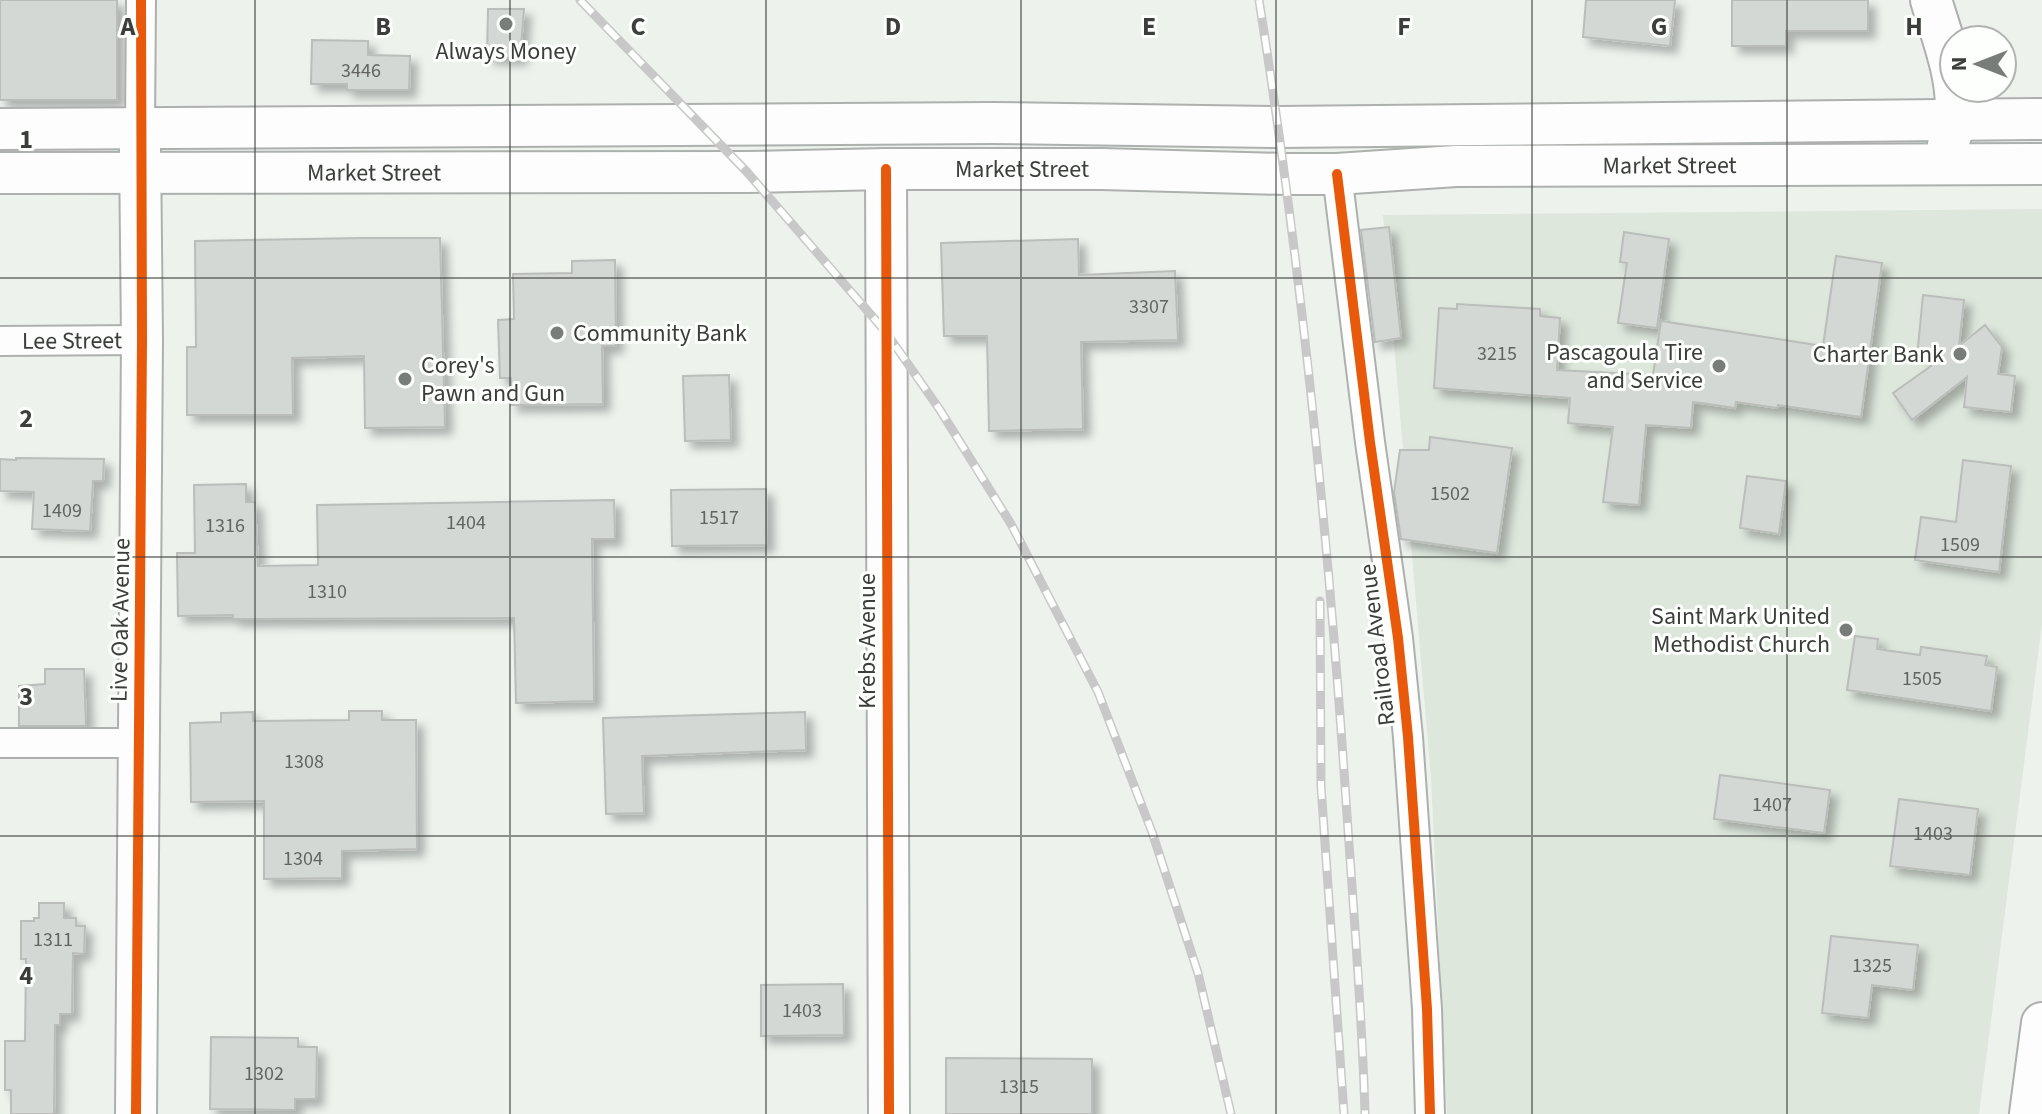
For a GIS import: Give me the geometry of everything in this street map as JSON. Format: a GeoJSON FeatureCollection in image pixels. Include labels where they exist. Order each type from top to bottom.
{"type":"FeatureCollection","features":[{"type":"Feature","properties":{"kind":"main road"},"geometry":{"type":"LineString","coordinates":[[1931,0],[1947,52],[1953,89],[1955,120],[1942,165]]}},
{"type":"Feature","properties":{"kind":"main road","name":"Market Street"},"geometry":{"type":"LineString","coordinates":[[0,129],[976,123],[1279,127],[2042,119]]}},
{"type":"Feature","properties":{"kind":"main road","name":"Live Oak Avenue"},"geometry":{"type":"LineString","coordinates":[[136,1114],[142,340],[140,127]]}},
{"type":"Feature","properties":{"kind":"main road","name":"Market Street"},"geometry":{"type":"LineString","coordinates":[[0,173],[1086,169],[1203,174],[1337,174],[1456,166],[2042,164]]}},
{"type":"Feature","properties":{"kind":"main road","name":"Krebs Avenue"},"geometry":{"type":"LineString","coordinates":[[886,169],[889,1114]]}},
{"type":"Feature","properties":{"kind":"main road"},"geometry":{"type":"LineString","coordinates":[[2030,1114],[2042,1023]]}},
{"type":"Feature","properties":{"kind":"street"},"geometry":{"type":"LineString","coordinates":[[140,127],[141,0]]}},
{"type":"Feature","properties":{"kind":"street","name":"Railroad Avenue"},"geometry":{"type":"LineString","coordinates":[[1337,174],[1398,638],[1408,737],[1424,964],[1430,1114]]}},
{"type":"Feature","properties":{"kind":"street","name":"Lee Street"},"geometry":{"type":"LineString","coordinates":[[0,341],[142,340]]}},
{"type":"Feature","properties":{"kind":"street"},"geometry":{"type":"LineString","coordinates":[[0,743],[139,743]]}},
{"type":"Feature","properties":{"kind":"shaded area"},"geometry":{"type":"Polygon","coordinates":[[[2042,209],[2042,624],[1979,1114],[1447,1114],[1431,778],[1383,215],[2042,209]]]}},
{"type":"Feature","properties":{"kind":"building"},"geometry":{"type":"Polygon","coordinates":[[[0,0],[117,0],[117,100],[0,100],[0,0]]]}},
{"type":"Feature","properties":{"kind":"building"},"geometry":{"type":"Polygon","coordinates":[[[1586,0],[1675,0],[1670,46],[1583,37],[1586,0]]]}},
{"type":"Feature","properties":{"kind":"building"},"geometry":{"type":"Polygon","coordinates":[[[1732,0],[1868,0],[1868,31],[1786,31],[1786,46],[1732,46],[1732,0]]]}},
{"type":"Feature","properties":{"kind":"building","name":"Always Money"},"geometry":{"type":"Polygon","coordinates":[[[488,9],[524,9],[520,58],[487,57],[488,9]]]}},
{"type":"Feature","properties":{"kind":"building"},"geometry":{"type":"Polygon","coordinates":[[[312,40],[368,41],[368,55],[410,56],[409,90],[347,90],[347,84],[311,84],[312,40]]]}},
{"type":"Feature","properties":{"kind":"building"},"geometry":{"type":"Polygon","coordinates":[[[1389,227],[1401,338],[1375,342],[1361,230],[1389,227]]]}},
{"type":"Feature","properties":{"kind":"building"},"geometry":{"type":"Polygon","coordinates":[[[1624,232],[1669,239],[1657,328],[1618,323],[1627,263],[1620,262],[1624,232]]]}},
{"type":"Feature","properties":{"kind":"building"},"geometry":{"type":"Polygon","coordinates":[[[440,238],[445,427],[365,428],[364,356],[292,358],[293,415],[187,415],[187,347],[196,347],[195,241],[440,238]]]}},
{"type":"Feature","properties":{"kind":"building"},"geometry":{"type":"Polygon","coordinates":[[[1078,239],[1079,275],[1175,271],[1178,340],[1081,342],[1083,429],[989,431],[987,336],[944,336],[941,243],[1078,239]]]}},
{"type":"Feature","properties":{"kind":"building"},"geometry":{"type":"Polygon","coordinates":[[[1836,256],[1882,263],[1861,417],[1778,405],[1777,408],[1736,402],[1735,408],[1693,402],[1691,428],[1646,425],[1639,505],[1603,502],[1613,427],[1568,423],[1570,398],[1434,388],[1439,308],[1457,309],[1457,304],[1540,309],[1540,316],[1560,318],[1557,370],[1653,375],[1661,321],[1823,346],[1836,256]]]}},
{"type":"Feature","properties":{"kind":"building","name":"Community Bank"},"geometry":{"type":"Polygon","coordinates":[[[615,260],[616,346],[602,346],[603,404],[511,405],[511,378],[500,378],[498,320],[514,319],[513,274],[572,273],[572,261],[615,260]]]}},
{"type":"Feature","properties":{"kind":"building","name":"Charter Bank"},"geometry":{"type":"Polygon","coordinates":[[[1923,295],[1964,300],[1959,346],[1985,325],[2002,347],[1998,374],[2015,376],[2011,412],[1964,407],[1967,377],[1912,420],[1893,393],[1931,366],[1918,347],[1923,295]]]}},
{"type":"Feature","properties":{"kind":"building"},"geometry":{"type":"Polygon","coordinates":[[[729,375],[731,440],[685,441],[683,376],[729,375]]]}},
{"type":"Feature","properties":{"kind":"building"},"geometry":{"type":"Polygon","coordinates":[[[1430,437],[1512,448],[1497,553],[1401,539],[1394,492],[1400,450],[1429,450],[1430,437]]]}},
{"type":"Feature","properties":{"kind":"building"},"geometry":{"type":"Polygon","coordinates":[[[0,459],[104,459],[103,481],[93,481],[90,531],[32,529],[34,492],[0,491],[0,459]]]}},
{"type":"Feature","properties":{"kind":"building"},"geometry":{"type":"Polygon","coordinates":[[[1963,460],[2011,466],[1999,572],[1915,560],[1921,517],[1956,522],[1963,460]]]}},
{"type":"Feature","properties":{"kind":"building"},"geometry":{"type":"Polygon","coordinates":[[[1747,476],[1786,481],[1779,534],[1740,528],[1747,476]]]}},
{"type":"Feature","properties":{"kind":"building"},"geometry":{"type":"Polygon","coordinates":[[[246,484],[246,502],[255,502],[258,566],[318,565],[317,505],[614,500],[615,539],[592,539],[594,701],[516,703],[514,618],[233,619],[233,615],[178,616],[177,553],[195,553],[194,485],[246,484]]]}},
{"type":"Feature","properties":{"kind":"building"},"geometry":{"type":"Polygon","coordinates":[[[766,489],[767,545],[672,546],[671,490],[766,489]]]}},
{"type":"Feature","properties":{"kind":"building"},"geometry":{"type":"Polygon","coordinates":[[[1855,636],[1878,639],[1877,649],[1920,655],[1921,647],[1987,656],[1985,665],[1997,667],[1991,711],[1847,690],[1855,636]]]}},
{"type":"Feature","properties":{"kind":"building"},"geometry":{"type":"Polygon","coordinates":[[[45,669],[84,669],[86,726],[19,726],[19,686],[45,684],[45,669]]]}},
{"type":"Feature","properties":{"kind":"building"},"geometry":{"type":"Polygon","coordinates":[[[349,711],[382,711],[382,720],[416,720],[417,849],[342,851],[342,878],[264,879],[264,801],[191,802],[190,723],[221,722],[221,713],[253,712],[253,721],[349,720],[349,711]]]}},
{"type":"Feature","properties":{"kind":"building"},"geometry":{"type":"Polygon","coordinates":[[[805,712],[806,750],[642,756],[644,813],[606,814],[603,718],[805,712]]]}},
{"type":"Feature","properties":{"kind":"building"},"geometry":{"type":"Polygon","coordinates":[[[1720,775],[1830,790],[1824,833],[1714,819],[1720,775]]]}},
{"type":"Feature","properties":{"kind":"building"},"geometry":{"type":"Polygon","coordinates":[[[1899,799],[1978,809],[1970,875],[1890,866],[1899,799]]]}},
{"type":"Feature","properties":{"kind":"building"},"geometry":{"type":"Polygon","coordinates":[[[39,903],[64,903],[64,918],[76,918],[76,926],[85,926],[84,954],[73,953],[72,1014],[60,1014],[60,1025],[55,1025],[54,1114],[11,1114],[11,1090],[5,1090],[5,1041],[25,1041],[26,959],[21,959],[21,921],[39,918],[39,903]]]}},
{"type":"Feature","properties":{"kind":"building"},"geometry":{"type":"Polygon","coordinates":[[[1831,936],[1918,945],[1913,990],[1872,985],[1868,1018],[1822,1013],[1831,936]]]}},
{"type":"Feature","properties":{"kind":"building"},"geometry":{"type":"Polygon","coordinates":[[[843,984],[844,1035],[761,1036],[761,985],[843,984]]]}},
{"type":"Feature","properties":{"kind":"building"},"geometry":{"type":"Polygon","coordinates":[[[211,1037],[298,1038],[298,1047],[317,1047],[316,1099],[295,1099],[295,1110],[210,1109],[211,1037]]]}},
{"type":"Feature","properties":{"kind":"building"},"geometry":{"type":"Polygon","coordinates":[[[946,1058],[1092,1059],[1092,1114],[946,1114],[946,1058]]]}},
{"type":"Feature","properties":{"kind":"railway"},"geometry":{"type":"LineString","coordinates":[[580,0],[747,172],[885,331],[940,410],[1011,524],[1098,692],[1152,832],[1198,973],[1231,1114]]}},
{"type":"Feature","properties":{"kind":"railway"},"geometry":{"type":"LineString","coordinates":[[1259,0],[1288,199],[1322,499],[1360,996],[1365,1114]]}},
{"type":"Feature","properties":{"kind":"railway"},"geometry":{"type":"LineString","coordinates":[[1320,601],[1321,786],[1344,1114]]}},
{"type":"Feature","properties":{"kind":"cycle path"},"geometry":{"type":"LineString","coordinates":[[136,1114],[142,340],[141,0]]}},
{"type":"Feature","properties":{"kind":"cycle path"},"geometry":{"type":"LineString","coordinates":[[886,169],[889,1114]]}},
{"type":"Feature","properties":{"kind":"cycle path"},"geometry":{"type":"LineString","coordinates":[[1337,174],[1398,638],[1408,737],[1427,1009],[1430,1114]]}},
{"type":"Feature","properties":{"kind":"place","name":"Always Money"},"geometry":{"type":"Point","coordinates":[506,24]}},
{"type":"Feature","properties":{"kind":"place","name":"Community Bank"},"geometry":{"type":"Point","coordinates":[557,333]}},
{"type":"Feature","properties":{"kind":"place","name":"Charter Bank"},"geometry":{"type":"Point","coordinates":[1960,354]}},
{"type":"Feature","properties":{"kind":"place","name":"Pascagoula Tire and Service"},"geometry":{"type":"Point","coordinates":[1719,366]}},
{"type":"Feature","properties":{"kind":"place","name":"Corey's Pawn and Gun"},"geometry":{"type":"Point","coordinates":[405,379]}},
{"type":"Feature","properties":{"kind":"place","name":"Saint Mark United Methodist Church"},"geometry":{"type":"Point","coordinates":[1846,630]}}]}
